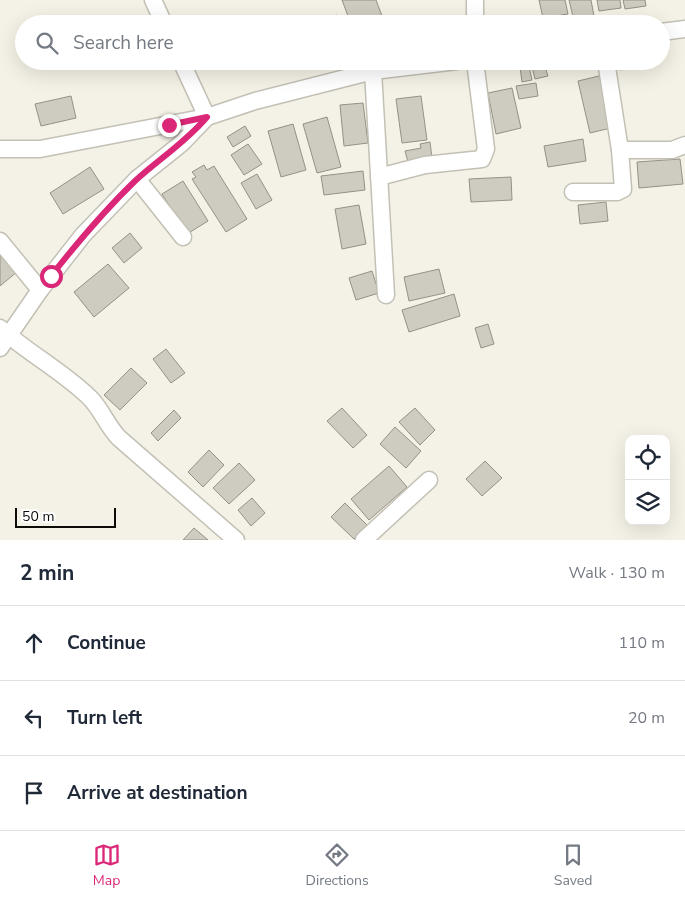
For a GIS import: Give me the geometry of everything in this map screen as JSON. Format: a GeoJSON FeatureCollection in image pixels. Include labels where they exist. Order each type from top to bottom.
{"type":"FeatureCollection","features":[{"type":"Feature","properties":{"kind":"street"},"geometry":{"type":"LineString","coordinates":[[153,0],[160,15]]}},
{"type":"Feature","properties":{"kind":"street"},"geometry":{"type":"LineString","coordinates":[[475,0],[475,15]]}},
{"type":"Feature","properties":{"kind":"street"},"geometry":{"type":"LineString","coordinates":[[670,31],[685,29]]}},
{"type":"Feature","properties":{"kind":"street"},"geometry":{"type":"LineString","coordinates":[[185,70],[207,117]]}},
{"type":"Feature","properties":{"kind":"street"},"geometry":{"type":"LineString","coordinates":[[0,149],[40,149],[207,117],[255,100],[380,70]]}},
{"type":"Feature","properties":{"kind":"street"},"geometry":{"type":"LineString","coordinates":[[379,177],[425,165],[482,159],[486,149],[477,70]]}},
{"type":"Feature","properties":{"kind":"street"},"geometry":{"type":"LineString","coordinates":[[573,192],[617,192],[623,189],[620,150],[607,70]]}},
{"type":"Feature","properties":{"kind":"street"},"geometry":{"type":"LineString","coordinates":[[372,71],[386,295]]}},
{"type":"Feature","properties":{"kind":"street"},"geometry":{"type":"LineString","coordinates":[[207,117],[182,142],[137,179],[83,235],[2,337],[79,388],[92,399],[110,428],[119,438],[236,540]]}},
{"type":"Feature","properties":{"kind":"street"},"geometry":{"type":"LineString","coordinates":[[620,150],[672,150],[685,145]]}},
{"type":"Feature","properties":{"kind":"street"},"geometry":{"type":"LineString","coordinates":[[137,179],[183,237]]}},
{"type":"Feature","properties":{"kind":"street"},"geometry":{"type":"LineString","coordinates":[[0,241],[40,290]]}},
{"type":"Feature","properties":{"kind":"street"},"geometry":{"type":"LineString","coordinates":[[364,540],[429,480]]}},
{"type":"Feature","properties":{"kind":"building"},"geometry":{"type":"Polygon","coordinates":[[[342,0],[376,0],[382,15],[348,15],[342,0]]]}},
{"type":"Feature","properties":{"kind":"building"},"geometry":{"type":"Polygon","coordinates":[[[539,0],[565,0],[568,14],[542,15],[539,0]]]}},
{"type":"Feature","properties":{"kind":"building"},"geometry":{"type":"Polygon","coordinates":[[[569,0],[591,0],[594,15],[573,15],[569,0]]]}},
{"type":"Feature","properties":{"kind":"building"},"geometry":{"type":"Polygon","coordinates":[[[597,0],[620,0],[621,8],[599,11],[597,0]]]}},
{"type":"Feature","properties":{"kind":"building"},"geometry":{"type":"Polygon","coordinates":[[[623,0],[645,0],[646,6],[625,9],[623,0]]]}},
{"type":"Feature","properties":{"kind":"building"},"geometry":{"type":"Polygon","coordinates":[[[520,70],[530,70],[532,80],[522,82],[520,70]]]}},
{"type":"Feature","properties":{"kind":"building"},"geometry":{"type":"Polygon","coordinates":[[[533,70],[546,70],[548,76],[535,79],[533,70]]]}},
{"type":"Feature","properties":{"kind":"building"},"geometry":{"type":"Polygon","coordinates":[[[603,75],[615,127],[590,133],[578,81],[603,75]]]}},
{"type":"Feature","properties":{"kind":"building"},"geometry":{"type":"Polygon","coordinates":[[[536,83],[538,96],[519,99],[516,86],[536,83]]]}},
{"type":"Feature","properties":{"kind":"building"},"geometry":{"type":"Polygon","coordinates":[[[512,88],[521,128],[496,134],[488,93],[512,88]]]}},
{"type":"Feature","properties":{"kind":"building"},"geometry":{"type":"Polygon","coordinates":[[[71,96],[76,118],[41,126],[35,104],[71,96]]]}},
{"type":"Feature","properties":{"kind":"building"},"geometry":{"type":"Polygon","coordinates":[[[421,96],[427,140],[402,143],[396,99],[421,96]]]}},
{"type":"Feature","properties":{"kind":"building"},"geometry":{"type":"Polygon","coordinates":[[[363,103],[368,143],[344,146],[340,105],[363,103]]]}},
{"type":"Feature","properties":{"kind":"building"},"geometry":{"type":"Polygon","coordinates":[[[327,117],[341,167],[317,173],[303,124],[327,117]]]}},
{"type":"Feature","properties":{"kind":"building"},"geometry":{"type":"Polygon","coordinates":[[[293,124],[306,170],[281,177],[268,131],[293,124]]]}},
{"type":"Feature","properties":{"kind":"building"},"geometry":{"type":"Polygon","coordinates":[[[245,126],[251,136],[233,147],[227,137],[245,126]]]}},
{"type":"Feature","properties":{"kind":"building"},"geometry":{"type":"Polygon","coordinates":[[[583,139],[586,161],[548,167],[544,146],[583,139]]]}},
{"type":"Feature","properties":{"kind":"building"},"geometry":{"type":"Polygon","coordinates":[[[430,142],[432,158],[408,162],[405,151],[421,148],[420,144],[430,142]]]}},
{"type":"Feature","properties":{"kind":"building"},"geometry":{"type":"Polygon","coordinates":[[[248,144],[262,164],[244,175],[231,155],[248,144]]]}},
{"type":"Feature","properties":{"kind":"building"},"geometry":{"type":"Polygon","coordinates":[[[680,159],[683,184],[639,188],[637,162],[680,159]]]}},
{"type":"Feature","properties":{"kind":"building"},"geometry":{"type":"Polygon","coordinates":[[[204,165],[207,170],[214,166],[247,219],[226,232],[192,179],[196,177],[192,172],[204,165]]]}},
{"type":"Feature","properties":{"kind":"building"},"geometry":{"type":"Polygon","coordinates":[[[90,167],[104,189],[63,214],[50,193],[90,167]]]}},
{"type":"Feature","properties":{"kind":"building"},"geometry":{"type":"Polygon","coordinates":[[[363,171],[365,190],[324,195],[321,176],[363,171]]]}},
{"type":"Feature","properties":{"kind":"building"},"geometry":{"type":"Polygon","coordinates":[[[257,174],[272,200],[256,209],[241,183],[257,174]]]}},
{"type":"Feature","properties":{"kind":"building"},"geometry":{"type":"Polygon","coordinates":[[[511,177],[512,200],[471,202],[469,179],[511,177]]]}},
{"type":"Feature","properties":{"kind":"building"},"geometry":{"type":"Polygon","coordinates":[[[183,181],[208,221],[187,234],[162,194],[183,181]]]}},
{"type":"Feature","properties":{"kind":"building"},"geometry":{"type":"Polygon","coordinates":[[[606,202],[608,221],[580,224],[578,205],[606,202]]]}},
{"type":"Feature","properties":{"kind":"building"},"geometry":{"type":"Polygon","coordinates":[[[359,205],[366,244],[342,249],[335,209],[359,205]]]}},
{"type":"Feature","properties":{"kind":"building"},"geometry":{"type":"Polygon","coordinates":[[[130,233],[142,248],[124,263],[112,248],[130,233]]]}},
{"type":"Feature","properties":{"kind":"building"},"geometry":{"type":"Polygon","coordinates":[[[0,249],[18,271],[0,286],[0,249]]]}},
{"type":"Feature","properties":{"kind":"building"},"geometry":{"type":"Polygon","coordinates":[[[108,264],[129,288],[94,317],[74,292],[108,264]]]}},
{"type":"Feature","properties":{"kind":"building"},"geometry":{"type":"Polygon","coordinates":[[[439,269],[445,293],[409,301],[404,277],[439,269]]]}},
{"type":"Feature","properties":{"kind":"building"},"geometry":{"type":"Polygon","coordinates":[[[372,271],[379,293],[356,300],[349,278],[372,271]]]}},
{"type":"Feature","properties":{"kind":"building"},"geometry":{"type":"Polygon","coordinates":[[[454,294],[460,316],[409,332],[402,310],[454,294]]]}},
{"type":"Feature","properties":{"kind":"building"},"geometry":{"type":"Polygon","coordinates":[[[488,324],[494,344],[481,348],[475,328],[488,324]]]}},
{"type":"Feature","properties":{"kind":"building"},"geometry":{"type":"Polygon","coordinates":[[[166,349],[185,373],[171,383],[153,359],[166,349]]]}},
{"type":"Feature","properties":{"kind":"building"},"geometry":{"type":"Polygon","coordinates":[[[131,368],[147,383],[120,410],[104,395],[131,368]]]}},
{"type":"Feature","properties":{"kind":"building"},"geometry":{"type":"Polygon","coordinates":[[[342,408],[367,435],[353,448],[327,421],[342,408]]]}},
{"type":"Feature","properties":{"kind":"building"},"geometry":{"type":"Polygon","coordinates":[[[415,408],[435,430],[420,445],[399,422],[415,408]]]}},
{"type":"Feature","properties":{"kind":"building"},"geometry":{"type":"Polygon","coordinates":[[[174,410],[181,418],[158,441],[151,433],[174,410]]]}},
{"type":"Feature","properties":{"kind":"building"},"geometry":{"type":"Polygon","coordinates":[[[395,427],[421,451],[406,468],[380,444],[395,427]]]}},
{"type":"Feature","properties":{"kind":"building"},"geometry":{"type":"Polygon","coordinates":[[[209,450],[224,465],[203,487],[188,472],[209,450]]]}},
{"type":"Feature","properties":{"kind":"building"},"geometry":{"type":"Polygon","coordinates":[[[485,461],[502,478],[482,496],[466,479],[485,461]]]}},
{"type":"Feature","properties":{"kind":"building"},"geometry":{"type":"Polygon","coordinates":[[[239,463],[255,480],[229,504],[213,488],[239,463]]]}},
{"type":"Feature","properties":{"kind":"building"},"geometry":{"type":"Polygon","coordinates":[[[389,466],[407,487],[369,520],[351,499],[389,466]]]}},
{"type":"Feature","properties":{"kind":"building"},"geometry":{"type":"Polygon","coordinates":[[[252,498],[265,513],[251,526],[238,510],[252,498]]]}},
{"type":"Feature","properties":{"kind":"building"},"geometry":{"type":"Polygon","coordinates":[[[345,503],[367,525],[354,539],[331,517],[345,503]]]}},
{"type":"Feature","properties":{"kind":"building"},"geometry":{"type":"Polygon","coordinates":[[[194,528],[208,540],[183,540],[194,528]]]}},
{"type":"Feature","properties":{"kind":"route"},"geometry":{"type":"LineString","coordinates":[[51,276],[83,235],[112,204],[137,179],[197,129],[207,117],[169,125]]}}]}
